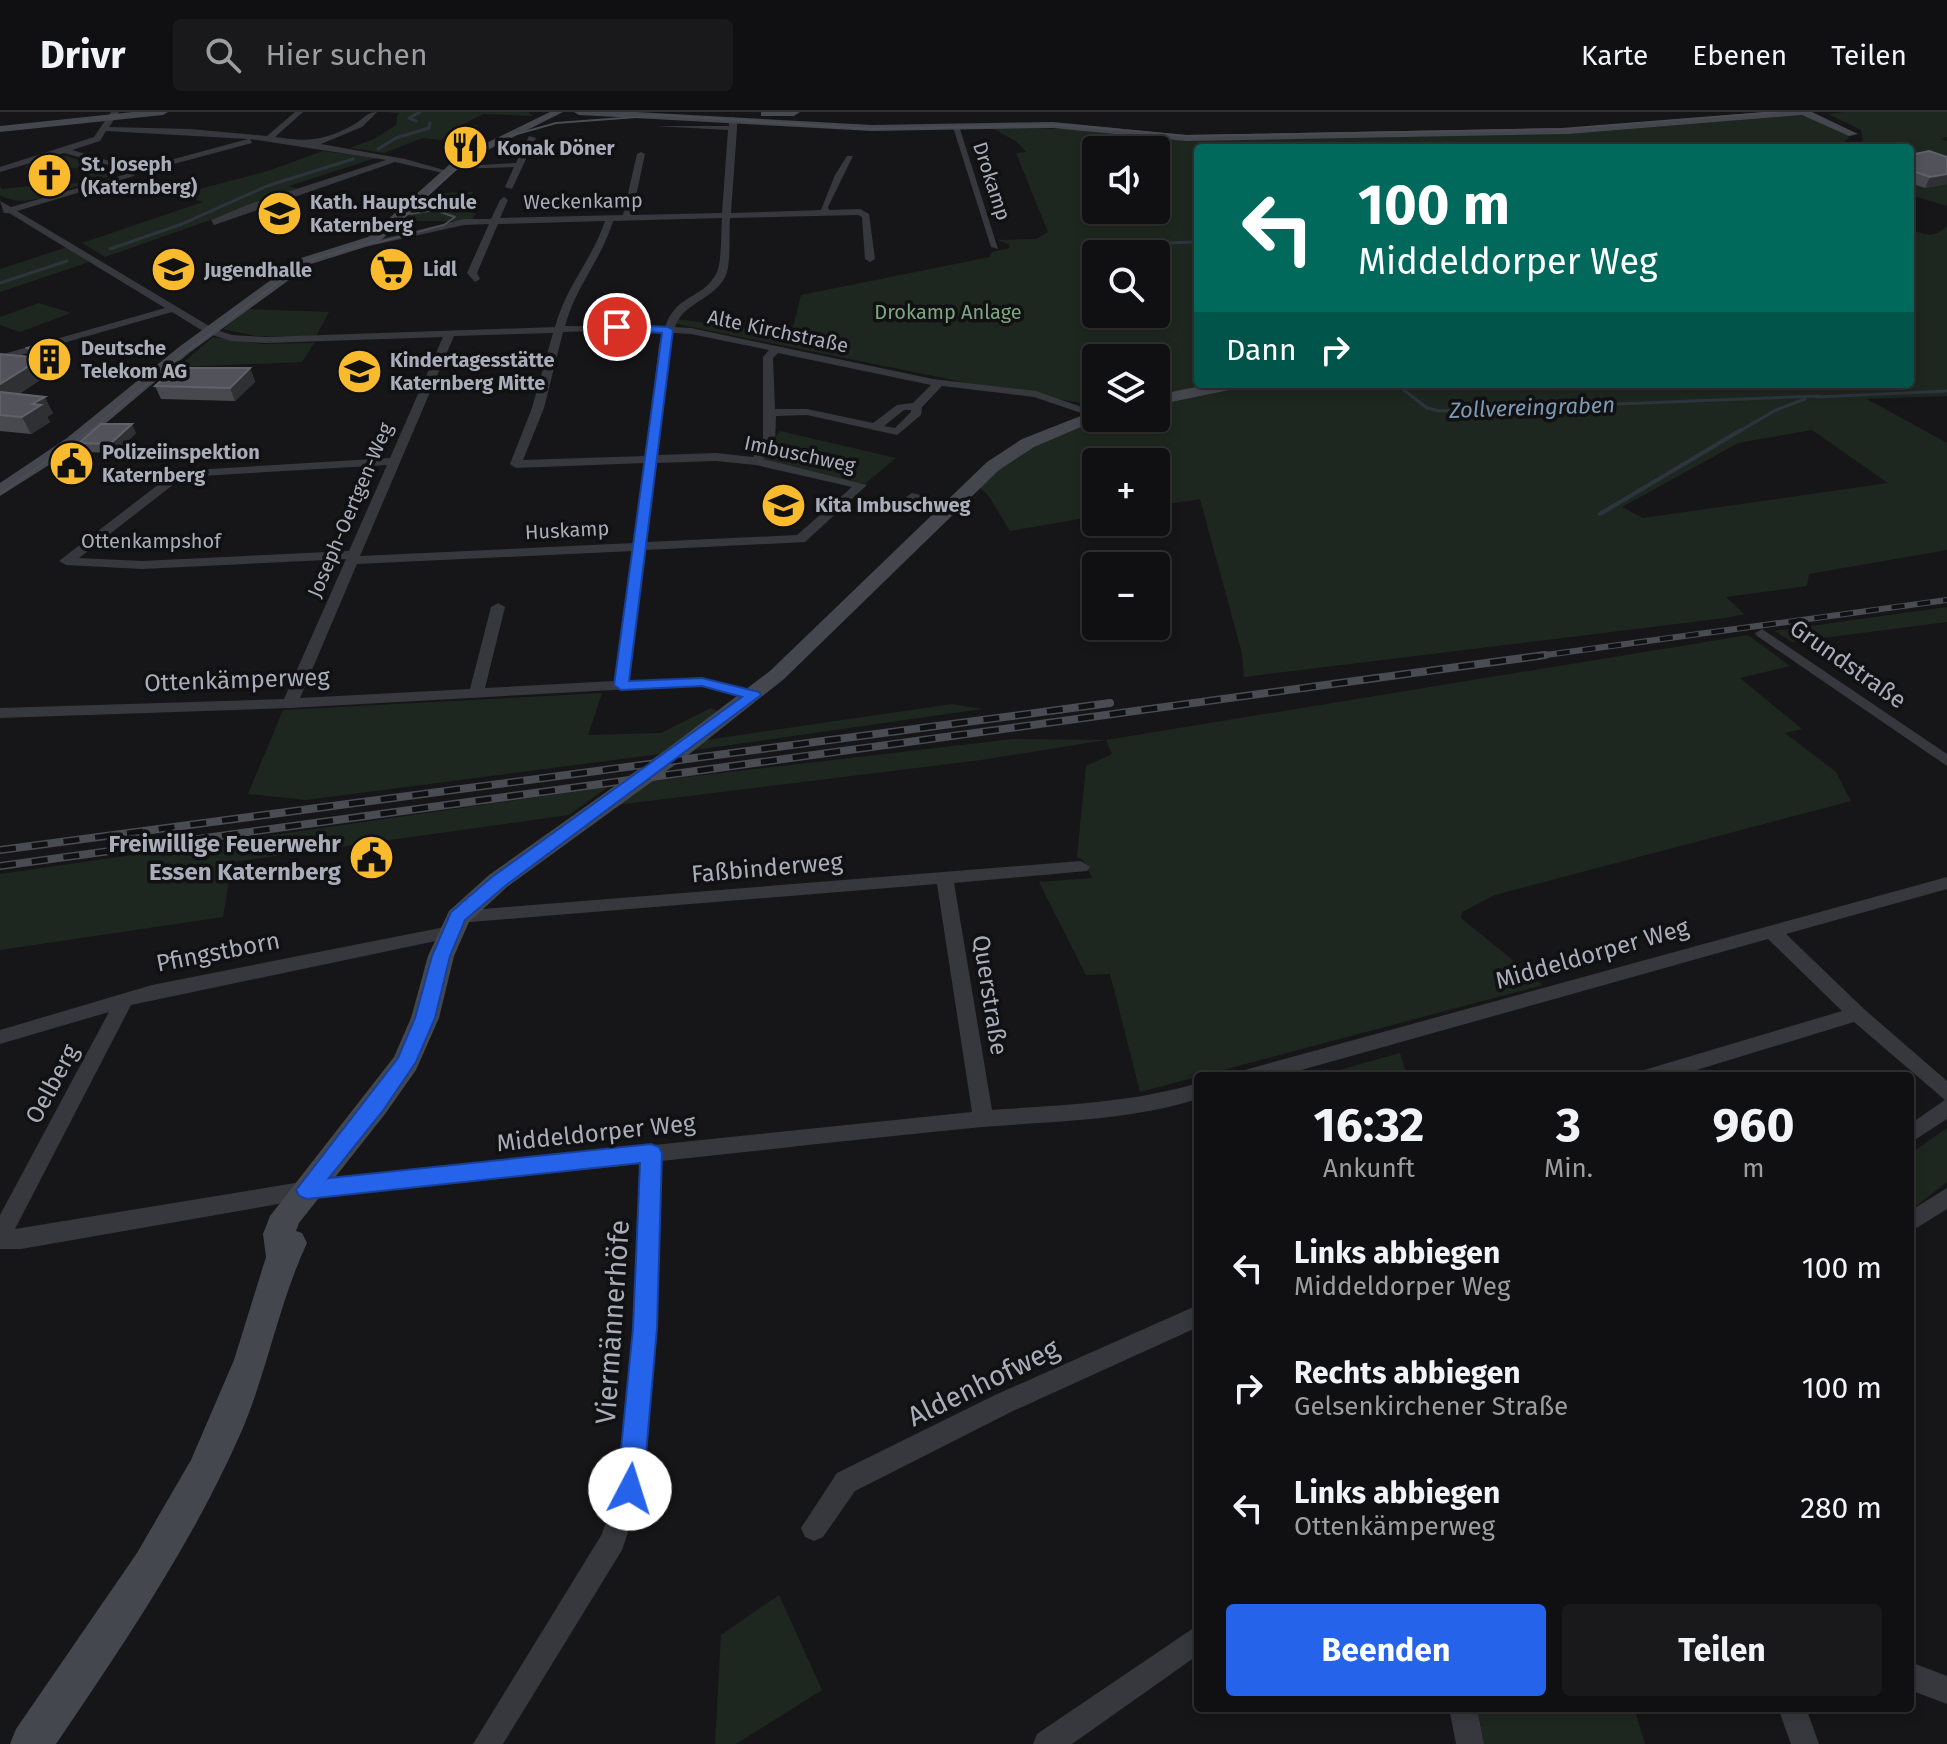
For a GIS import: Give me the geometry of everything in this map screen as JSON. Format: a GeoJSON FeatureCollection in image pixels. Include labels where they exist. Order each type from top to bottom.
{"type":"FeatureCollection","features":[{"type":"Feature","properties":{"kind":"main road"},"geometry":{"type":"LineString","coordinates":[[0,129],[163,112]]}},
{"type":"Feature","properties":{"kind":"main road"},"geometry":{"type":"LineString","coordinates":[[0,491],[89,431],[210,331],[310,259],[365,244],[471,154],[545,114],[628,113],[733,123],[872,128],[1038,124],[1186,138],[1569,131],[1807,112],[1853,134],[1853,140],[1848,144]]}},
{"type":"Feature","properties":{"kind":"main road"},"geometry":{"type":"LineString","coordinates":[[1170,397],[1216,388]]}},
{"type":"Feature","properties":{"kind":"main road"},"geometry":{"type":"LineString","coordinates":[[31,1744],[149,1572],[182,1513],[246,1376],[282,1257],[304,1214],[307,1190],[406,1062],[425,1018],[454,924],[498,881],[753,695],[804,652],[1009,454],[1082,420]]}},
{"type":"Feature","properties":{"kind":"street"},"geometry":{"type":"LineString","coordinates":[[5,211],[263,139],[299,112]]}},
{"type":"Feature","properties":{"kind":"street"},"geometry":{"type":"LineString","coordinates":[[311,145],[359,125],[374,113]]}},
{"type":"Feature","properties":{"kind":"street"},"geometry":{"type":"LineString","coordinates":[[0,170],[97,139],[113,115]]}},
{"type":"Feature","properties":{"kind":"street"},"geometry":{"type":"LineString","coordinates":[[621,685],[668,330],[675,312],[720,278],[733,123],[659,126]]}},
{"type":"Feature","properties":{"kind":"street","name":"Drokamp"},"geometry":{"type":"LineString","coordinates":[[955,126],[995,247]]}},
{"type":"Feature","properties":{"kind":"street"},"geometry":{"type":"LineString","coordinates":[[103,129],[195,130],[311,145],[450,170],[518,165]]}},
{"type":"Feature","properties":{"kind":"street"},"geometry":{"type":"LineString","coordinates":[[509,187],[532,138]]}},
{"type":"Feature","properties":{"kind":"street"},"geometry":{"type":"LineString","coordinates":[[67,151],[120,167]]}},
{"type":"Feature","properties":{"kind":"street"},"geometry":{"type":"LineString","coordinates":[[627,218],[641,154]]}},
{"type":"Feature","properties":{"kind":"street"},"geometry":{"type":"LineString","coordinates":[[825,211],[824,207],[836,187],[844,164],[850,158]]}},
{"type":"Feature","properties":{"kind":"street"},"geometry":{"type":"LineString","coordinates":[[214,222],[253,206],[397,159]]}},
{"type":"Feature","properties":{"kind":"street"},"geometry":{"type":"LineString","coordinates":[[475,279],[472,273],[504,200]]}},
{"type":"Feature","properties":{"kind":"street","name":"Alte Kirchstraße"},"geometry":{"type":"LineString","coordinates":[[0,204],[5,211],[171,309],[210,331],[231,338],[266,340],[617,327],[668,330],[709,334],[939,383],[1036,394],[1082,410]]}},
{"type":"Feature","properties":{"kind":"street","name":"Weckenkamp"},"geometry":{"type":"LineString","coordinates":[[365,244],[442,226],[495,221],[825,211],[865,214],[870,259]]}},
{"type":"Feature","properties":{"kind":"street","name":"Imbuschweg"},"geometry":{"type":"LineString","coordinates":[[610,218],[602,243],[567,299],[538,408],[516,464],[650,458],[756,461],[861,485]]}},
{"type":"Feature","properties":{"kind":"street"},"geometry":{"type":"LineString","coordinates":[[0,358],[171,309]]}},
{"type":"Feature","properties":{"kind":"street","name":"Joseph-Oertgen-Weg"},"geometry":{"type":"LineString","coordinates":[[290,703],[450,333]]}},
{"type":"Feature","properties":{"kind":"street"},"geometry":{"type":"LineString","coordinates":[[756,461],[769,443],[768,357],[776,349]]}},
{"type":"Feature","properties":{"kind":"street"},"geometry":{"type":"LineString","coordinates":[[770,413],[807,412],[875,427],[901,407],[916,406],[939,383]]}},
{"type":"Feature","properties":{"kind":"street","name":"Ottenkampshof"},"geometry":{"type":"LineString","coordinates":[[353,558],[142,565],[66,561],[180,474],[395,461]]}},
{"type":"Feature","properties":{"kind":"street","name":"Huskamp"},"geometry":{"type":"LineString","coordinates":[[353,558],[800,539],[861,485]]}},
{"type":"Feature","properties":{"kind":"street"},"geometry":{"type":"LineString","coordinates":[[912,497],[952,507]]}},
{"type":"Feature","properties":{"kind":"street"},"geometry":{"type":"LineString","coordinates":[[476,693],[498,607]]}},
{"type":"Feature","properties":{"kind":"street","name":"Grundstraße"},"geometry":{"type":"LineString","coordinates":[[1762,633],[1947,761]]}},
{"type":"Feature","properties":{"kind":"street","name":"Ottenkämperweg"},"geometry":{"type":"LineString","coordinates":[[0,713],[290,703],[702,682],[753,695]]}},
{"type":"Feature","properties":{"kind":"street","name":"Faßbinderweg"},"geometry":{"type":"LineString","coordinates":[[454,924],[1081,867]]}},
{"type":"Feature","properties":{"kind":"street","name":"Querstraße"},"geometry":{"type":"LineString","coordinates":[[945,878],[983,1119]]}},
{"type":"Feature","properties":{"kind":"street","name":"Middeldorper Weg"},"geometry":{"type":"LineString","coordinates":[[1266,1072],[1947,883]]}},
{"type":"Feature","properties":{"kind":"street","name":"Pfingstborn"},"geometry":{"type":"LineString","coordinates":[[0,1037],[125,999],[454,924]]}},
{"type":"Feature","properties":{"kind":"street"},"geometry":{"type":"LineString","coordinates":[[1770,930],[1857,1014],[1947,1093]]}},
{"type":"Feature","properties":{"kind":"street","name":"Oelberg"},"geometry":{"type":"LineString","coordinates":[[0,1238],[125,999]]}},
{"type":"Feature","properties":{"kind":"street"},"geometry":{"type":"LineString","coordinates":[[1664,1072],[1857,1014]]}},
{"type":"Feature","properties":{"kind":"street","name":"Middeldorper Weg"},"geometry":{"type":"LineString","coordinates":[[0,1238],[21,1239],[307,1190],[983,1119],[1109,1110],[1162,1102],[1194,1092]]}},
{"type":"Feature","properties":{"kind":"street"},"geometry":{"type":"LineString","coordinates":[[1914,1132],[1947,1108]]}},
{"type":"Feature","properties":{"kind":"street","name":"Viermännerhöfe"},"geometry":{"type":"LineString","coordinates":[[487,1744],[613,1541],[624,1511],[630,1489],[645,1328],[651,1153]]}},
{"type":"Feature","properties":{"kind":"street"},"geometry":{"type":"LineString","coordinates":[[1914,1220],[1947,1197]]}},
{"type":"Feature","properties":{"kind":"street","name":"Aldenhofweg"},"geometry":{"type":"LineString","coordinates":[[814,1528],[846,1482],[1004,1403],[1194,1318]]}},
{"type":"Feature","properties":{"kind":"street"},"geometry":{"type":"LineString","coordinates":[[1047,1744],[1194,1642]]}},
{"type":"Feature","properties":{"kind":"street"},"geometry":{"type":"LineString","coordinates":[[1914,1678],[1947,1690]]}},
{"type":"Feature","properties":{"kind":"street"},"geometry":{"type":"LineString","coordinates":[[1464,1712],[1470,1744]]}},
{"type":"Feature","properties":{"kind":"street"},"geometry":{"type":"LineString","coordinates":[[1793,1712],[1805,1744]]}},
{"type":"Feature","properties":{"kind":"green space"},"geometry":{"type":"Polygon","coordinates":[[[385,112],[528,112],[533,116],[483,114],[464,124],[479,126],[440,140],[423,138],[384,153],[350,148],[374,139],[396,125],[398,113],[385,112]]]}},
{"type":"Feature","properties":{"kind":"green space"},"geometry":{"type":"Polygon","coordinates":[[[1947,112],[1947,137],[1941,139],[1947,141],[1947,206],[1914,196],[1914,144],[1858,144],[1863,140],[1861,130],[1828,114],[1947,112]]]}},
{"type":"Feature","properties":{"kind":"green space","name":"Drokamp Anlage"},"geometry":{"type":"Polygon","coordinates":[[[1803,115],[1847,134],[1849,138],[1841,144],[1194,144],[1194,388],[1914,388],[1914,230],[1930,235],[1947,226],[1947,396],[1867,399],[1947,443],[1947,550],[1809,574],[1807,586],[1726,597],[1744,614],[1725,618],[1244,677],[1242,653],[1200,499],[1170,504],[1170,448],[1082,448],[1082,518],[1010,531],[988,495],[979,487],[1013,455],[1082,424],[1082,432],[1170,432],[1170,344],[1082,344],[1082,403],[677,324],[677,319],[791,335],[801,295],[990,257],[992,252],[1010,248],[1009,244],[997,240],[1036,239],[1048,232],[1016,153],[1026,152],[1017,142],[992,128],[1072,129],[1131,136],[1082,136],[1082,224],[1170,224],[1170,140],[1569,134],[1803,115]],[[1812,430],[1738,443],[1622,507],[1643,518],[1888,483],[1812,430]]]}},
{"type":"Feature","properties":{"kind":"green space"},"geometry":{"type":"Polygon","coordinates":[[[323,151],[376,158],[289,186],[299,189],[105,257],[82,243],[203,202],[180,194],[265,172],[323,151]]]}},
{"type":"Feature","properties":{"kind":"green space"},"geometry":{"type":"Polygon","coordinates":[[[66,156],[121,173],[72,188],[62,185],[78,183],[91,172],[67,168],[28,172],[26,166],[66,156]]]}},
{"type":"Feature","properties":{"kind":"green space"},"geometry":{"type":"Polygon","coordinates":[[[40,185],[68,189],[26,201],[0,195],[0,186],[2,189],[40,185]]]}},
{"type":"Feature","properties":{"kind":"green space"},"geometry":{"type":"Polygon","coordinates":[[[473,192],[464,208],[466,212],[475,213],[472,221],[398,221],[407,219],[435,193],[473,192]]]}},
{"type":"Feature","properties":{"kind":"green space"},"geometry":{"type":"Polygon","coordinates":[[[67,247],[89,262],[0,292],[0,269],[67,247]]]}},
{"type":"Feature","properties":{"kind":"green space"},"geometry":{"type":"Polygon","coordinates":[[[39,303],[71,313],[20,332],[0,325],[0,317],[39,303]]]}},
{"type":"Feature","properties":{"kind":"green space"},"geometry":{"type":"Polygon","coordinates":[[[249,309],[329,312],[316,336],[255,336],[223,329],[249,309]]]}},
{"type":"Feature","properties":{"kind":"green space"},"geometry":{"type":"Polygon","coordinates":[[[213,337],[262,344],[314,343],[302,362],[178,367],[213,337]]]}},
{"type":"Feature","properties":{"kind":"green space"},"geometry":{"type":"Polygon","coordinates":[[[780,431],[896,458],[865,484],[759,460],[780,431]]]}},
{"type":"Feature","properties":{"kind":"green space"},"geometry":{"type":"Polygon","coordinates":[[[1947,607],[1947,622],[1792,642],[1775,631],[1947,607]]]}},
{"type":"Feature","properties":{"kind":"green space"},"geometry":{"type":"Polygon","coordinates":[[[1748,635],[1790,666],[1740,678],[1802,729],[1785,733],[1836,772],[1851,801],[1495,895],[1462,912],[1461,918],[1543,985],[1215,1072],[1194,1072],[1194,1078],[1140,1092],[1110,974],[1086,975],[1039,882],[1092,878],[1084,861],[1077,857],[1086,766],[1112,754],[1106,740],[1748,635]]]}},
{"type":"Feature","properties":{"kind":"green space"},"geometry":{"type":"Polygon","coordinates":[[[602,693],[588,735],[661,733],[711,708],[726,715],[668,753],[306,800],[248,794],[283,710],[602,693]]]}},
{"type":"Feature","properties":{"kind":"green space"},"geometry":{"type":"Polygon","coordinates":[[[952,704],[982,709],[688,751],[699,741],[952,704]]]}},
{"type":"Feature","properties":{"kind":"green space"},"geometry":{"type":"Polygon","coordinates":[[[1013,739],[1106,740],[981,760],[608,806],[644,782],[1013,739]]]}},
{"type":"Feature","properties":{"kind":"green space"},"geometry":{"type":"Polygon","coordinates":[[[608,787],[569,815],[232,862],[223,917],[0,950],[0,874],[608,787]]]}},
{"type":"Feature","properties":{"kind":"green space"},"geometry":{"type":"Polygon","coordinates":[[[1400,1053],[1406,1072],[1332,1072],[1400,1053]]]}},
{"type":"Feature","properties":{"kind":"green space"},"geometry":{"type":"Polygon","coordinates":[[[1947,1128],[1947,1182],[1914,1208],[1914,1151],[1947,1128]]]}},
{"type":"Feature","properties":{"kind":"green space"},"geometry":{"type":"Polygon","coordinates":[[[779,1595],[822,1690],[736,1744],[715,1744],[721,1635],[779,1595]]]}},
{"type":"Feature","properties":{"kind":"green space"},"geometry":{"type":"Polygon","coordinates":[[[1478,1712],[1635,1712],[1645,1744],[1484,1744],[1478,1712]]]}},
{"type":"Feature","properties":{"kind":"building"},"geometry":{"type":"Polygon","coordinates":[[[1929,151],[1947,157],[1947,174],[1930,177],[1914,171],[1914,154],[1929,151]]]}},
{"type":"Feature","properties":{"kind":"building"},"geometry":{"type":"Polygon","coordinates":[[[49,341],[67,353],[50,362],[27,348],[49,341]]]}},
{"type":"Feature","properties":{"kind":"building"},"geometry":{"type":"Polygon","coordinates":[[[0,354],[42,358],[0,384],[0,354]]]}},
{"type":"Feature","properties":{"kind":"building"},"geometry":{"type":"Polygon","coordinates":[[[175,368],[250,368],[230,388],[155,386],[175,368]]]}},
{"type":"Feature","properties":{"kind":"building"},"geometry":{"type":"Polygon","coordinates":[[[0,392],[45,397],[32,404],[41,405],[22,417],[0,415],[0,392]]]}},
{"type":"Feature","properties":{"kind":"building"},"geometry":{"type":"Polygon","coordinates":[[[101,424],[132,424],[110,444],[79,443],[101,424]]]}},
{"type":"Feature","properties":{"kind":"waterway"},"geometry":{"type":"LineString","coordinates":[[416,121],[409,118],[420,112]]}},
{"type":"Feature","properties":{"kind":"waterway"},"geometry":{"type":"LineString","coordinates":[[378,149],[396,138],[429,128],[430,123]]}},
{"type":"Feature","properties":{"kind":"waterway"},"geometry":{"type":"LineString","coordinates":[[110,249],[182,224],[267,186],[353,159]]}},
{"type":"Feature","properties":{"kind":"waterway","name":"Zollvereingraben"},"geometry":{"type":"LineString","coordinates":[[1170,243],[1194,242]]}},
{"type":"Feature","properties":{"kind":"waterway"},"geometry":{"type":"LineString","coordinates":[[0,283],[67,261]]}},
{"type":"Feature","properties":{"kind":"waterway","name":"Zollvereingraben"},"geometry":{"type":"LineString","coordinates":[[1401,388],[1427,408],[1440,411],[1819,396]]}},
{"type":"Feature","properties":{"kind":"waterway","name":"Zollvereingraben"},"geometry":{"type":"LineString","coordinates":[[1816,397],[1947,391]]}},
{"type":"Feature","properties":{"kind":"waterway","name":"Zollvereingraben"},"geometry":{"type":"LineString","coordinates":[[1738,432],[1776,410],[1805,399]]}},
{"type":"Feature","properties":{"kind":"waterway","name":"Zollvereingraben"},"geometry":{"type":"LineString","coordinates":[[1600,514],[1741,430]]}},
{"type":"Feature","properties":{"kind":"tram line"},"geometry":{"type":"LineString","coordinates":[[405,215],[473,154],[510,136],[556,123],[664,115],[871,129],[1068,125],[1186,136],[1562,129],[1777,112]]}},
{"type":"Feature","properties":{"kind":"tram line"},"geometry":{"type":"LineString","coordinates":[[376,243],[444,225],[455,217],[435,210],[405,215]]}},
{"type":"Feature","properties":{"kind":"tram line"},"geometry":{"type":"LineString","coordinates":[[0,494],[90,431],[183,354],[307,261],[375,241],[405,215]]}},
{"type":"Feature","properties":{"kind":"railway"},"geometry":{"type":"LineString","coordinates":[[1531,657],[1947,600]]}},
{"type":"Feature","properties":{"kind":"railway"},"geometry":{"type":"LineString","coordinates":[[0,866],[1545,655]]}},
{"type":"Feature","properties":{"kind":"railway"},"geometry":{"type":"LineString","coordinates":[[0,850],[1110,703]]}},
{"type":"Feature","properties":{"kind":"place","name":"Konak Döner"},"geometry":{"type":"Point","coordinates":[466,148]}},
{"type":"Feature","properties":{"kind":"place","name":"St. Joseph (Katernberg)"},"geometry":{"type":"Point","coordinates":[50,176]}},
{"type":"Feature","properties":{"kind":"place","name":"Kath. Hauptschule Katernberg"},"geometry":{"type":"Point","coordinates":[279,213]}},
{"type":"Feature","properties":{"kind":"place","name":"Lidl"},"geometry":{"type":"Point","coordinates":[392,269]}},
{"type":"Feature","properties":{"kind":"place","name":"Jugendhalle"},"geometry":{"type":"Point","coordinates":[173,270]}},
{"type":"Feature","properties":{"kind":"place","name":"Deutsche Telekom AG"},"geometry":{"type":"Point","coordinates":[50,359]}},
{"type":"Feature","properties":{"kind":"place","name":"Kindertagesstätte Katernberg Mitte"},"geometry":{"type":"Point","coordinates":[359,372]}},
{"type":"Feature","properties":{"kind":"place","name":"Polizeiinspektion Katernberg"},"geometry":{"type":"Point","coordinates":[71,463]}},
{"type":"Feature","properties":{"kind":"place","name":"Kita Imbuschweg"},"geometry":{"type":"Point","coordinates":[784,505]}},
{"type":"Feature","properties":{"kind":"place","name":"Freiwillige Feuerwehr Essen Katernberg"},"geometry":{"type":"Point","coordinates":[372,858]}},
{"type":"Feature","properties":{"kind":"route"},"geometry":{"type":"LineString","coordinates":[[617,327],[668,330],[621,685],[702,682],[736,688],[753,695],[498,881],[458,917],[441,956],[425,1018],[406,1062],[307,1190],[651,1153],[645,1328],[630,1489]]}}]}
